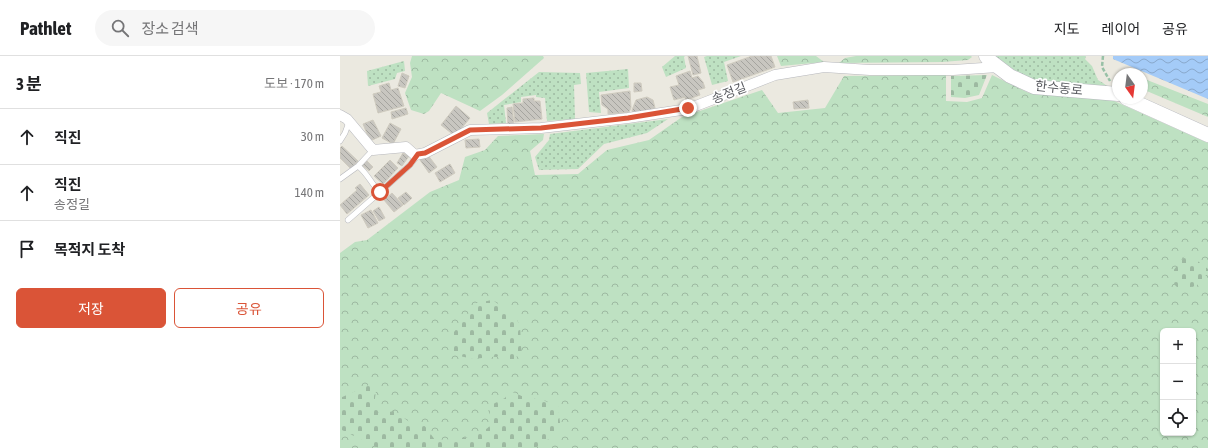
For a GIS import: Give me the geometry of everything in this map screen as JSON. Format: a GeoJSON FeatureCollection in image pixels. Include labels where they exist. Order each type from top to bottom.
{"type":"FeatureCollection","features":[{"type":"Feature","properties":{"kind":"street","name":"한수동로"},"geometry":{"type":"LineString","coordinates":[[986,56],[1010,76],[1034,87],[1112,94]]}},
{"type":"Feature","properties":{"kind":"street","name":"송정길"},"geometry":{"type":"LineString","coordinates":[[418,154],[425,153],[470,130],[541,128],[628,118],[688,108],[775,74],[824,67],[885,70],[953,70],[998,67]]}},
{"type":"Feature","properties":{"kind":"street","name":"한수동로"},"geometry":{"type":"LineString","coordinates":[[1140,104],[1208,135]]}},
{"type":"Feature","properties":{"kind":"street"},"geometry":{"type":"LineString","coordinates":[[340,115],[347,118],[373,150],[406,147],[415,155],[418,154]]}},
{"type":"Feature","properties":{"kind":"lane"},"geometry":{"type":"LineString","coordinates":[[340,141],[345,133],[349,121]]}},
{"type":"Feature","properties":{"kind":"lane"},"geometry":{"type":"LineString","coordinates":[[340,179],[358,166],[373,150]]}},
{"type":"Feature","properties":{"kind":"lane"},"geometry":{"type":"LineString","coordinates":[[348,220],[410,165],[418,154]]}},
{"type":"Feature","properties":{"kind":"lane"},"geometry":{"type":"LineString","coordinates":[[358,166],[364,170],[372,180],[374,187],[380,192]]}},
{"type":"Feature","properties":{"kind":"path"},"geometry":{"type":"LineString","coordinates":[[1103,56],[1102,67],[1112,83]]}},
{"type":"Feature","properties":{"kind":"green space"},"geometry":{"type":"Polygon","coordinates":[[[412,56],[543,56],[544,58],[502,95],[480,111],[441,93],[429,111],[424,114],[411,110],[405,93],[412,77],[410,63],[412,56]]]}},
{"type":"Feature","properties":{"kind":"green space"},"geometry":{"type":"Polygon","coordinates":[[[675,56],[685,56],[686,68],[666,77],[662,67],[675,56]]]}},
{"type":"Feature","properties":{"kind":"green space"},"geometry":{"type":"Polygon","coordinates":[[[741,56],[724,62],[728,81],[712,85],[704,57],[741,56]]]}},
{"type":"Feature","properties":{"kind":"green space"},"geometry":{"type":"Polygon","coordinates":[[[777,56],[816,56],[824,62],[781,66],[777,56]]]}},
{"type":"Feature","properties":{"kind":"green space"},"geometry":{"type":"Polygon","coordinates":[[[856,56],[972,57],[968,60],[942,62],[839,63],[845,58],[856,56]]]}},
{"type":"Feature","properties":{"kind":"green space"},"geometry":{"type":"Polygon","coordinates":[[[995,56],[1086,56],[1085,59],[1092,66],[1098,80],[1107,86],[1041,82],[1025,78],[995,56]]]}},
{"type":"Feature","properties":{"kind":"green space"},"geometry":{"type":"Polygon","coordinates":[[[404,61],[405,71],[397,73],[395,79],[368,86],[367,71],[404,61]]]}},
{"type":"Feature","properties":{"kind":"green space"},"geometry":{"type":"Polygon","coordinates":[[[628,69],[629,88],[599,92],[601,113],[589,112],[586,73],[628,69]]]}},
{"type":"Feature","properties":{"kind":"green space"},"geometry":{"type":"Polygon","coordinates":[[[539,72],[580,73],[581,84],[574,85],[575,119],[547,121],[545,98],[536,97],[536,95],[521,97],[521,102],[504,105],[506,123],[489,124],[487,113],[539,72]]]}},
{"type":"Feature","properties":{"kind":"green space"},"geometry":{"type":"Polygon","coordinates":[[[946,75],[946,101],[967,102],[982,98],[992,75],[1029,93],[1112,100],[1112,104],[1121,104],[1208,143],[1208,448],[340,448],[340,253],[355,242],[367,240],[430,192],[459,180],[465,157],[485,150],[498,136],[544,134],[543,140],[530,151],[535,175],[578,174],[607,150],[649,140],[682,117],[762,90],[778,113],[825,108],[844,76],[946,75]]]}},
{"type":"Feature","properties":{"kind":"green space"},"geometry":{"type":"Polygon","coordinates":[[[987,75],[979,95],[965,98],[951,97],[951,76],[987,75]]]}},
{"type":"Feature","properties":{"kind":"green space"},"geometry":{"type":"Polygon","coordinates":[[[1148,80],[1208,104],[1208,117],[1148,92],[1148,80]]]}},
{"type":"Feature","properties":{"kind":"green space"},"geometry":{"type":"Polygon","coordinates":[[[668,119],[647,133],[604,144],[578,169],[539,170],[535,157],[549,140],[550,134],[668,119]]]}},
{"type":"Feature","properties":{"kind":"green space"},"geometry":{"type":"Polygon","coordinates":[[[1187,253],[1208,269],[1208,273],[1196,286],[1179,289],[1172,282],[1173,271],[1187,253]]]}},
{"type":"Feature","properties":{"kind":"green space"},"geometry":{"type":"Polygon","coordinates":[[[492,300],[509,311],[516,318],[520,327],[522,352],[509,363],[500,356],[473,359],[451,354],[450,337],[477,303],[492,300]]]}},
{"type":"Feature","properties":{"kind":"green space"},"geometry":{"type":"Polygon","coordinates":[[[369,385],[376,391],[374,405],[379,414],[394,411],[415,426],[425,426],[435,440],[467,437],[488,428],[493,422],[487,407],[505,398],[510,391],[524,397],[542,400],[558,406],[561,431],[535,448],[378,448],[340,429],[340,398],[369,385]]]}},
{"type":"Feature","properties":{"kind":"water"},"geometry":{"type":"Polygon","coordinates":[[[1113,56],[1208,56],[1208,99],[1148,74],[1148,68],[1134,68],[1113,59],[1113,56]]]}},
{"type":"Feature","properties":{"kind":"building"},"geometry":{"type":"Polygon","coordinates":[[[688,56],[697,56],[701,73],[693,75],[688,56]]]}},
{"type":"Feature","properties":{"kind":"building"},"geometry":{"type":"Polygon","coordinates":[[[752,56],[771,56],[775,67],[733,82],[727,65],[752,56]]]}},
{"type":"Feature","properties":{"kind":"building"},"geometry":{"type":"Polygon","coordinates":[[[690,71],[692,78],[698,76],[703,82],[705,88],[698,90],[700,95],[686,100],[685,97],[674,100],[670,87],[679,85],[676,76],[690,71]]]}},
{"type":"Feature","properties":{"kind":"building"},"geometry":{"type":"Polygon","coordinates":[[[402,73],[409,76],[405,88],[398,86],[402,73]]]}},
{"type":"Feature","properties":{"kind":"building"},"geometry":{"type":"Polygon","coordinates":[[[389,83],[391,90],[398,88],[404,106],[378,113],[373,94],[381,92],[379,86],[389,83]]]}},
{"type":"Feature","properties":{"kind":"building"},"geometry":{"type":"Polygon","coordinates":[[[634,83],[641,83],[642,91],[634,92],[634,83]]]}},
{"type":"Feature","properties":{"kind":"building"},"geometry":{"type":"Polygon","coordinates":[[[630,91],[631,108],[629,112],[608,114],[608,109],[602,105],[601,95],[630,91]]]}},
{"type":"Feature","properties":{"kind":"building"},"geometry":{"type":"Polygon","coordinates":[[[647,97],[653,100],[655,108],[633,114],[632,110],[636,100],[647,97]]]}},
{"type":"Feature","properties":{"kind":"building"},"geometry":{"type":"Polygon","coordinates":[[[534,98],[534,101],[540,101],[542,119],[515,122],[513,104],[523,103],[523,99],[534,98]]]}},
{"type":"Feature","properties":{"kind":"building"},"geometry":{"type":"Polygon","coordinates":[[[808,100],[809,108],[794,109],[793,102],[808,100]]]}},
{"type":"Feature","properties":{"kind":"building"},"geometry":{"type":"Polygon","coordinates":[[[456,106],[470,118],[455,136],[441,125],[456,106]]]}},
{"type":"Feature","properties":{"kind":"building"},"geometry":{"type":"Polygon","coordinates":[[[512,107],[514,124],[508,125],[507,108],[512,107]]]}},
{"type":"Feature","properties":{"kind":"building"},"geometry":{"type":"Polygon","coordinates":[[[406,108],[408,114],[392,119],[391,112],[406,108]]]}},
{"type":"Feature","properties":{"kind":"building"},"geometry":{"type":"Polygon","coordinates":[[[373,120],[381,136],[370,141],[363,124],[373,120]]]}},
{"type":"Feature","properties":{"kind":"building"},"geometry":{"type":"Polygon","coordinates":[[[390,123],[401,129],[393,144],[382,138],[390,123]]]}},
{"type":"Feature","properties":{"kind":"building"},"geometry":{"type":"Polygon","coordinates":[[[479,139],[480,147],[466,148],[465,140],[479,139]]]}},
{"type":"Feature","properties":{"kind":"building"},"geometry":{"type":"Polygon","coordinates":[[[342,146],[358,161],[351,169],[340,158],[340,148],[342,146]]]}},
{"type":"Feature","properties":{"kind":"building"},"geometry":{"type":"Polygon","coordinates":[[[403,153],[409,156],[402,166],[397,163],[403,153]]]}},
{"type":"Feature","properties":{"kind":"building"},"geometry":{"type":"Polygon","coordinates":[[[427,154],[437,167],[429,173],[420,160],[427,154]]]}},
{"type":"Feature","properties":{"kind":"building"},"geometry":{"type":"Polygon","coordinates":[[[390,160],[398,168],[383,184],[374,176],[390,160]]]}},
{"type":"Feature","properties":{"kind":"building"},"geometry":{"type":"Polygon","coordinates":[[[367,161],[373,167],[369,171],[362,165],[367,161]]]}},
{"type":"Feature","properties":{"kind":"building"},"geometry":{"type":"Polygon","coordinates":[[[450,164],[455,173],[440,182],[435,173],[450,164]]]}},
{"type":"Feature","properties":{"kind":"building"},"geometry":{"type":"Polygon","coordinates":[[[360,184],[369,195],[347,214],[340,205],[357,190],[355,188],[360,184]]]}},
{"type":"Feature","properties":{"kind":"building"},"geometry":{"type":"Polygon","coordinates":[[[406,192],[412,198],[404,205],[398,198],[406,192]]]}},
{"type":"Feature","properties":{"kind":"building"},"geometry":{"type":"Polygon","coordinates":[[[392,193],[403,205],[394,212],[384,200],[392,193]]]}},
{"type":"Feature","properties":{"kind":"building"},"geometry":{"type":"Polygon","coordinates":[[[379,207],[385,218],[379,221],[373,211],[379,207]]]}},
{"type":"Feature","properties":{"kind":"building"},"geometry":{"type":"Polygon","coordinates":[[[371,210],[378,223],[368,228],[361,215],[371,210]]]}},
{"type":"Feature","properties":{"kind":"route"},"geometry":{"type":"LineString","coordinates":[[380,192],[410,165],[418,154],[425,153],[470,130],[541,128],[628,118],[688,108]]}}]}
